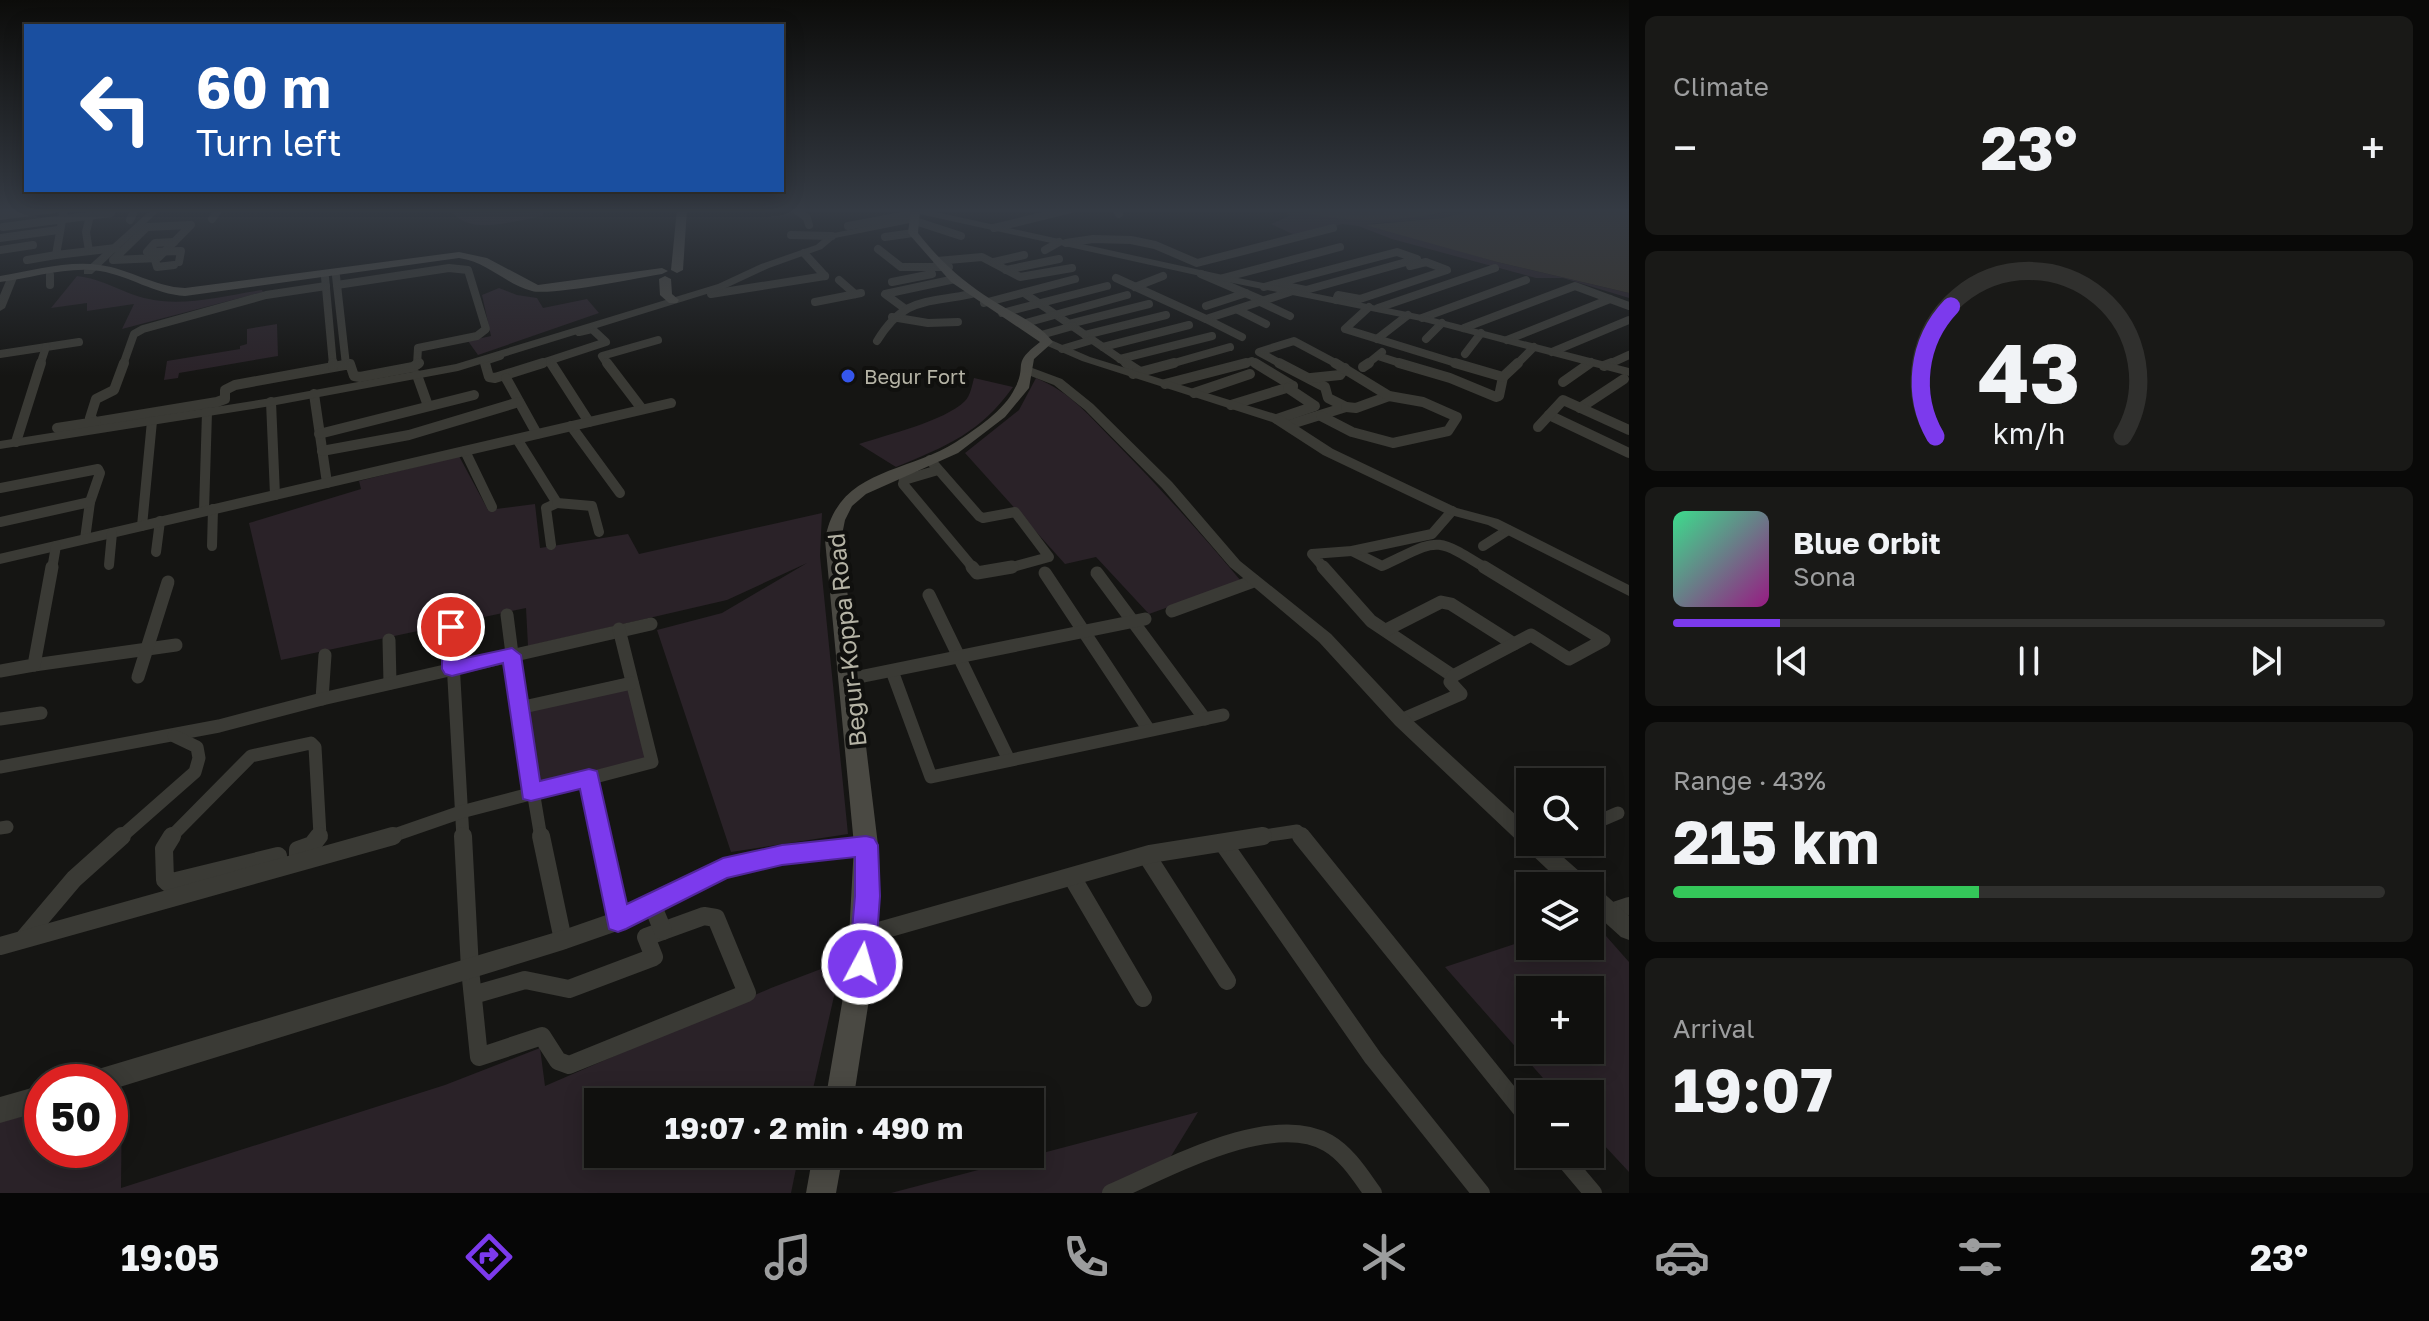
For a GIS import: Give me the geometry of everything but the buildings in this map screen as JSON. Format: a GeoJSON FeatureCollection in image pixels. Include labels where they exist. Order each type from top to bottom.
{"type":"FeatureCollection","features":[{"type":"Feature","properties":{"kind":"main road"},"geometry":{"type":"LineString","coordinates":[[6,280],[90,270],[123,274],[149,291],[197,291],[408,265]]}},
{"type":"Feature","properties":{"kind":"main road"},"geometry":{"type":"LineString","coordinates":[[482,265],[530,293],[554,294],[667,274]]}},
{"type":"Feature","properties":{"kind":"main road"},"geometry":{"type":"LineString","coordinates":[[668,265],[666,295],[679,298]]}},
{"type":"Feature","properties":{"kind":"main road"},"geometry":{"type":"LineString","coordinates":[[667,274],[669,265]]}},
{"type":"Feature","properties":{"kind":"main road"},"geometry":{"type":"LineString","coordinates":[[942,265],[977,298],[1050,342]]}},
{"type":"Feature","properties":{"kind":"main road"},"geometry":{"type":"LineString","coordinates":[[6,280],[50,280],[90,270],[149,291],[189,297],[331,281],[384,267]]}},
{"type":"Feature","properties":{"kind":"main road","name":"Begur-Koppa Road"},"geometry":{"type":"LineString","coordinates":[[842,1088],[853,1030],[865,935],[866,845],[833,540],[836,517],[846,502],[862,491],[934,465],[962,444],[1002,410],[1023,386],[1028,359],[1050,342]]}},
{"type":"Feature","properties":{"kind":"main road"},"geometry":{"type":"LineString","coordinates":[[821,1193],[825,1168]]}},
{"type":"Feature","properties":{"kind":"street"},"geometry":{"type":"LineString","coordinates":[[90,270],[96,265]]}},
{"type":"Feature","properties":{"kind":"street"},"geometry":{"type":"LineString","coordinates":[[123,274],[133,265]]}},
{"type":"Feature","properties":{"kind":"street"},"geometry":{"type":"LineString","coordinates":[[0,445],[271,402],[458,367],[679,298],[772,265]]}},
{"type":"Feature","properties":{"kind":"street"},"geometry":{"type":"LineString","coordinates":[[711,294],[825,276],[815,265]]}},
{"type":"Feature","properties":{"kind":"street"},"geometry":{"type":"LineString","coordinates":[[898,265],[945,270]]}},
{"type":"Feature","properties":{"kind":"street"},"geometry":{"type":"LineString","coordinates":[[904,308],[885,294],[958,265]]}},
{"type":"Feature","properties":{"kind":"street"},"geometry":{"type":"LineString","coordinates":[[892,282],[969,265]]}},
{"type":"Feature","properties":{"kind":"street"},"geometry":{"type":"LineString","coordinates":[[998,265],[1020,277],[1072,268]]}},
{"type":"Feature","properties":{"kind":"street"},"geometry":{"type":"LineString","coordinates":[[1006,270],[1032,265]]}},
{"type":"Feature","properties":{"kind":"street"},"geometry":{"type":"LineString","coordinates":[[1159,265],[1306,290],[1397,265]]}},
{"type":"Feature","properties":{"kind":"street"},"geometry":{"type":"LineString","coordinates":[[1223,278],[1273,265]]}},
{"type":"Feature","properties":{"kind":"street"},"geometry":{"type":"LineString","coordinates":[[1269,285],[1348,265]]}},
{"type":"Feature","properties":{"kind":"street"},"geometry":{"type":"LineString","coordinates":[[1337,298],[1332,287],[1412,265]]}},
{"type":"Feature","properties":{"kind":"street"},"geometry":{"type":"LineString","coordinates":[[1269,285],[1290,292],[1360,299],[1447,270],[1430,265]]}},
{"type":"Feature","properties":{"kind":"street"},"geometry":{"type":"LineString","coordinates":[[57,428],[96,422],[217,402],[225,399],[225,390],[235,385],[350,364],[354,376],[360,377],[413,367],[419,363],[418,348],[477,336],[486,329],[468,270],[449,268],[331,281],[266,295],[229,308],[143,329],[134,334],[114,390],[96,399],[90,418],[96,422]]}},
{"type":"Feature","properties":{"kind":"street"},"geometry":{"type":"LineString","coordinates":[[1495,268],[1374,308],[1345,329],[1503,377]]}},
{"type":"Feature","properties":{"kind":"street"},"geometry":{"type":"LineString","coordinates":[[1201,274],[1290,316]]}},
{"type":"Feature","properties":{"kind":"street"},"geometry":{"type":"LineString","coordinates":[[1135,287],[1163,276]]}},
{"type":"Feature","properties":{"kind":"street"},"geometry":{"type":"LineString","coordinates":[[1116,278],[1242,337]]}},
{"type":"Feature","properties":{"kind":"street"},"geometry":{"type":"LineString","coordinates":[[806,279],[827,299]]}},
{"type":"Feature","properties":{"kind":"street"},"geometry":{"type":"LineString","coordinates":[[877,341],[892,317],[904,308],[1024,293],[1075,279]]}},
{"type":"Feature","properties":{"kind":"street"},"geometry":{"type":"LineString","coordinates":[[1,301],[6,280]]}},
{"type":"Feature","properties":{"kind":"street"},"geometry":{"type":"LineString","coordinates":[[815,302],[858,294],[839,280]]}},
{"type":"Feature","properties":{"kind":"street"},"geometry":{"type":"LineString","coordinates":[[1422,318],[1526,280]]}},
{"type":"Feature","properties":{"kind":"street"},"geometry":{"type":"LineString","coordinates":[[331,281],[346,365]]}},
{"type":"Feature","properties":{"kind":"street"},"geometry":{"type":"LineString","coordinates":[[1002,313],[1107,286]]}},
{"type":"Feature","properties":{"kind":"street"},"geometry":{"type":"LineString","coordinates":[[1464,328],[1575,286],[1629,306]]}},
{"type":"Feature","properties":{"kind":"street"},"geometry":{"type":"LineString","coordinates":[[1206,319],[1290,292]]}},
{"type":"Feature","properties":{"kind":"street"},"geometry":{"type":"LineString","coordinates":[[1024,293],[1136,373]]}},
{"type":"Feature","properties":{"kind":"street"},"geometry":{"type":"LineString","coordinates":[[1206,306],[1246,293]]}},
{"type":"Feature","properties":{"kind":"street"},"geometry":{"type":"LineString","coordinates":[[1022,324],[1127,295]]}},
{"type":"Feature","properties":{"kind":"street"},"geometry":{"type":"LineString","coordinates":[[333,298],[333,367]]}},
{"type":"Feature","properties":{"kind":"street"},"geometry":{"type":"LineString","coordinates":[[1337,298],[1591,362],[1624,375],[1580,408]]}},
{"type":"Feature","properties":{"kind":"street"},"geometry":{"type":"LineString","coordinates":[[1507,340],[1610,299]]}},
{"type":"Feature","properties":{"kind":"street"},"geometry":{"type":"LineString","coordinates":[[1050,342],[1071,325],[1149,304]]}},
{"type":"Feature","properties":{"kind":"street"},"geometry":{"type":"LineString","coordinates":[[1238,310],[1266,324]]}},
{"type":"Feature","properties":{"kind":"street"},"geometry":{"type":"LineString","coordinates":[[1050,342],[1089,337],[1166,315]]}},
{"type":"Feature","properties":{"kind":"street"},"geometry":{"type":"LineString","coordinates":[[1377,339],[1408,315]]}},
{"type":"Feature","properties":{"kind":"street"},"geometry":{"type":"LineString","coordinates":[[892,317],[928,323],[958,322]]}},
{"type":"Feature","properties":{"kind":"street"},"geometry":{"type":"LineString","coordinates":[[1552,352],[1629,320]]}},
{"type":"Feature","properties":{"kind":"street"},"geometry":{"type":"LineString","coordinates":[[1426,339],[1442,323]]}},
{"type":"Feature","properties":{"kind":"street"},"geometry":{"type":"LineString","coordinates":[[1103,347],[1189,325]]}},
{"type":"Feature","properties":{"kind":"street"},"geometry":{"type":"LineString","coordinates":[[592,329],[606,339],[606,342],[495,378],[489,377],[487,360],[543,341],[592,329]]}},
{"type":"Feature","properties":{"kind":"street"},"geometry":{"type":"LineString","coordinates":[[1465,354],[1481,333]]}},
{"type":"Feature","properties":{"kind":"street"},"geometry":{"type":"LineString","coordinates":[[1120,359],[1212,336]]}},
{"type":"Feature","properties":{"kind":"street"},"geometry":{"type":"LineString","coordinates":[[642,409],[602,356],[658,340]]}},
{"type":"Feature","properties":{"kind":"street"},"geometry":{"type":"LineString","coordinates":[[1321,416],[1352,432],[1393,443],[1448,431],[1457,417],[1423,402],[1389,396],[1294,341],[1259,352],[1325,387],[1328,398],[1346,407],[1356,408],[1389,396]]}},
{"type":"Feature","properties":{"kind":"street"},"geometry":{"type":"LineString","coordinates":[[0,354],[79,342]]}},
{"type":"Feature","properties":{"kind":"street"},"geometry":{"type":"LineString","coordinates":[[1050,342],[1282,422],[1328,452],[1452,511],[1508,530],[1629,591]]}},
{"type":"Feature","properties":{"kind":"street"},"geometry":{"type":"LineString","coordinates":[[1363,367],[1393,344]]}},
{"type":"Feature","properties":{"kind":"street"},"geometry":{"type":"LineString","coordinates":[[16,442],[46,347]]}},
{"type":"Feature","properties":{"kind":"street"},"geometry":{"type":"LineString","coordinates":[[1136,373],[1230,347]]}},
{"type":"Feature","properties":{"kind":"street"},"geometry":{"type":"LineString","coordinates":[[1378,356],[1450,378],[1496,397],[1499,396],[1503,377],[1534,347]]}},
{"type":"Feature","properties":{"kind":"street"},"geometry":{"type":"LineString","coordinates":[[1604,366],[1629,355]]}},
{"type":"Feature","properties":{"kind":"street"},"geometry":{"type":"LineString","coordinates":[[1165,384],[1252,361],[1293,386],[1231,405]]}},
{"type":"Feature","properties":{"kind":"street"},"geometry":{"type":"LineString","coordinates":[[551,362],[589,422]]}},
{"type":"Feature","properties":{"kind":"street"},"geometry":{"type":"LineString","coordinates":[[1563,382],[1591,362]]}},
{"type":"Feature","properties":{"kind":"street"},"geometry":{"type":"LineString","coordinates":[[1308,378],[1340,375],[1345,368]]}},
{"type":"Feature","properties":{"kind":"street"},"geometry":{"type":"LineString","coordinates":[[1027,370],[1058,382],[1089,407],[1167,485],[1252,581],[1325,638],[1401,720],[1516,823]]}},
{"type":"Feature","properties":{"kind":"street"},"geometry":{"type":"LineString","coordinates":[[1194,393],[1250,374]]}},
{"type":"Feature","properties":{"kind":"street"},"geometry":{"type":"LineString","coordinates":[[417,375],[427,403]]}},
{"type":"Feature","properties":{"kind":"street"},"geometry":{"type":"LineString","coordinates":[[506,378],[537,434]]}},
{"type":"Feature","properties":{"kind":"street"},"geometry":{"type":"LineString","coordinates":[[1282,422],[1315,406],[1288,388]]}},
{"type":"Feature","properties":{"kind":"street"},"geometry":{"type":"LineString","coordinates":[[314,394],[327,483]]}},
{"type":"Feature","properties":{"kind":"street"},"geometry":{"type":"LineString","coordinates":[[319,434],[474,395]]}},
{"type":"Feature","properties":{"kind":"street"},"geometry":{"type":"LineString","coordinates":[[1538,427],[1563,400],[1629,430]]}},
{"type":"Feature","properties":{"kind":"street"},"geometry":{"type":"LineString","coordinates":[[271,402],[275,495]]}},
{"type":"Feature","properties":{"kind":"street"},"geometry":{"type":"LineString","coordinates":[[322,451],[409,435],[519,402]]}},
{"type":"Feature","properties":{"kind":"street"},"geometry":{"type":"LineString","coordinates":[[0,559],[671,403]]}},
{"type":"Feature","properties":{"kind":"street"},"geometry":{"type":"LineString","coordinates":[[1282,422],[1321,416],[1346,407]]}},
{"type":"Feature","properties":{"kind":"street"},"geometry":{"type":"LineString","coordinates":[[207,412],[212,546]]}},
{"type":"Feature","properties":{"kind":"street"},"geometry":{"type":"LineString","coordinates":[[1549,415],[1629,453]]}},
{"type":"Feature","properties":{"kind":"street"},"geometry":{"type":"LineString","coordinates":[[142,526],[152,421]]}},
{"type":"Feature","properties":{"kind":"street"},"geometry":{"type":"LineString","coordinates":[[571,426],[620,493]]}},
{"type":"Feature","properties":{"kind":"street"},"geometry":{"type":"LineString","coordinates":[[517,439],[557,503]]}},
{"type":"Feature","properties":{"kind":"street"},"geometry":{"type":"LineString","coordinates":[[465,451],[492,507]]}},
{"type":"Feature","properties":{"kind":"street"},"geometry":{"type":"LineString","coordinates":[[934,465],[979,516],[983,518],[1015,512],[1049,557],[985,574],[977,573],[903,484],[904,480],[934,465]]}},
{"type":"Feature","properties":{"kind":"street"},"geometry":{"type":"LineString","coordinates":[[0,488],[98,469],[100,473],[90,502],[85,539]]}},
{"type":"Feature","properties":{"kind":"street"},"geometry":{"type":"LineString","coordinates":[[0,522],[90,502]]}},
{"type":"Feature","properties":{"kind":"street"},"geometry":{"type":"LineString","coordinates":[[551,545],[546,508],[557,503],[592,506],[599,532]]}},
{"type":"Feature","properties":{"kind":"street"},"geometry":{"type":"LineString","coordinates":[[1452,511],[1432,534],[1352,551],[1312,554],[1362,612],[1453,676]]}},
{"type":"Feature","properties":{"kind":"street"},"geometry":{"type":"LineString","coordinates":[[156,552],[160,521]]}},
{"type":"Feature","properties":{"kind":"street"},"geometry":{"type":"LineString","coordinates":[[1483,546],[1508,530]]}},
{"type":"Feature","properties":{"kind":"street"},"geometry":{"type":"LineString","coordinates":[[109,565],[112,533]]}},
{"type":"Feature","properties":{"kind":"street"},"geometry":{"type":"LineString","coordinates":[[1352,551],[1382,566],[1431,543],[1445,543],[1604,640],[1569,659],[1531,635],[1453,676],[1450,682],[1461,694],[1401,720]]}},
{"type":"Feature","properties":{"kind":"street"},"geometry":{"type":"LineString","coordinates":[[34,665],[56,546]]}},
{"type":"Feature","properties":{"kind":"street"},"geometry":{"type":"LineString","coordinates":[[1045,573],[1149,730]]}},
{"type":"Feature","properties":{"kind":"street"},"geometry":{"type":"LineString","coordinates":[[1097,573],[1138,620],[1205,719]]}},
{"type":"Feature","properties":{"kind":"street"},"geometry":{"type":"LineString","coordinates":[[1172,611],[1252,581]]}},
{"type":"Feature","properties":{"kind":"street"},"geometry":{"type":"LineString","coordinates":[[138,677],[168,582]]}},
{"type":"Feature","properties":{"kind":"street"},"geometry":{"type":"LineString","coordinates":[[929,595],[1009,760]]}},
{"type":"Feature","properties":{"kind":"street"},"geometry":{"type":"LineString","coordinates":[[1386,630],[1441,602],[1451,604],[1514,644]]}},
{"type":"Feature","properties":{"kind":"street"},"geometry":{"type":"LineString","coordinates":[[507,615],[531,792],[563,940]]}},
{"type":"Feature","properties":{"kind":"street"},"geometry":{"type":"LineString","coordinates":[[849,679],[1138,620]]}},
{"type":"Feature","properties":{"kind":"street"},"geometry":{"type":"LineString","coordinates":[[0,767],[174,736],[619,629],[651,624]]}},
{"type":"Feature","properties":{"kind":"street"},"geometry":{"type":"LineString","coordinates":[[451,627],[470,969],[479,1057],[542,1036],[558,1061],[569,1065],[747,993],[716,918],[704,916],[646,937],[654,957],[569,989],[525,980],[473,995]]}},
{"type":"Feature","properties":{"kind":"street"},"geometry":{"type":"LineString","coordinates":[[0,946],[298,856],[409,832],[461,812],[652,762],[619,629]]}},
{"type":"Feature","properties":{"kind":"street"},"geometry":{"type":"LineString","coordinates":[[389,640],[390,683]]}},
{"type":"Feature","properties":{"kind":"street"},"geometry":{"type":"LineString","coordinates":[[0,671],[176,645]]}},
{"type":"Feature","properties":{"kind":"street"},"geometry":{"type":"LineString","coordinates":[[322,699],[325,655]]}},
{"type":"Feature","properties":{"kind":"street"},"geometry":{"type":"LineString","coordinates":[[892,671],[931,777],[1223,715]]}},
{"type":"Feature","properties":{"kind":"street"},"geometry":{"type":"LineString","coordinates":[[519,708],[632,683]]}},
{"type":"Feature","properties":{"kind":"street"},"geometry":{"type":"LineString","coordinates":[[0,719],[41,713]]}},
{"type":"Feature","properties":{"kind":"street"},"geometry":{"type":"LineString","coordinates":[[24,938],[74,879],[195,772],[199,758],[197,747],[174,736]]}},
{"type":"Feature","properties":{"kind":"street"},"geometry":{"type":"LineString","coordinates":[[277,862],[172,883],[165,880],[164,849],[167,841],[243,762],[258,754],[311,743],[315,747],[320,835],[298,856]]}},
{"type":"Feature","properties":{"kind":"street"},"geometry":{"type":"LineString","coordinates":[[589,778],[618,921]]}},
{"type":"Feature","properties":{"kind":"street"},"geometry":{"type":"LineString","coordinates":[[1604,819],[1618,813]]}},
{"type":"Feature","properties":{"kind":"street"},"geometry":{"type":"LineString","coordinates":[[865,935],[1147,856],[1297,831],[1516,1104]]}},
{"type":"Feature","properties":{"kind":"street"},"geometry":{"type":"LineString","coordinates":[[1223,843],[1373,1058],[1481,1193]]}},
{"type":"Feature","properties":{"kind":"street"},"geometry":{"type":"LineString","coordinates":[[128,1072],[563,940],[618,921],[705,876],[737,864],[805,851],[866,845]]}},
{"type":"Feature","properties":{"kind":"street"},"geometry":{"type":"LineString","coordinates":[[1147,856],[1227,981]]}},
{"type":"Feature","properties":{"kind":"street"},"geometry":{"type":"LineString","coordinates":[[1551,856],[1566,872]]}},
{"type":"Feature","properties":{"kind":"street"},"geometry":{"type":"LineString","coordinates":[[1072,877],[1143,998]]}},
{"type":"Feature","properties":{"kind":"street"},"geometry":{"type":"LineString","coordinates":[[652,904],[663,931]]}},
{"type":"Feature","properties":{"kind":"street"},"geometry":{"type":"LineString","coordinates":[[1620,909],[1629,930]]}},
{"type":"Feature","properties":{"kind":"street"},"geometry":{"type":"LineString","coordinates":[[0,1110],[24,1103]]}},
{"type":"Feature","properties":{"kind":"street"},"geometry":{"type":"LineString","coordinates":[[1111,1193],[1242,1139],[1279,1134],[1323,1140],[1350,1163],[1373,1193]]}},
{"type":"Feature","properties":{"kind":"street"},"geometry":{"type":"LineString","coordinates":[[1572,1168],[1593,1193]]}},
{"type":"Feature","properties":{"kind":"shaded area"},"geometry":{"type":"Polygon","coordinates":[[[1487,265],[1508,265],[1629,293],[1629,298],[1563,278],[1536,278],[1487,265]]]}},
{"type":"Feature","properties":{"kind":"shaded area"},"geometry":{"type":"Polygon","coordinates":[[[1508,265],[1629,265],[1629,293],[1508,265]]]}},
{"type":"Feature","properties":{"kind":"shaded area"},"geometry":{"type":"Polygon","coordinates":[[[77,276],[162,301],[191,301],[263,292],[122,329],[134,304],[87,311],[87,303],[51,308],[77,276]]]}},
{"type":"Feature","properties":{"kind":"shaded area"},"geometry":{"type":"Polygon","coordinates":[[[499,288],[537,298],[543,308],[587,299],[599,313],[478,355],[468,341],[491,336],[482,295],[499,288]]]}},
{"type":"Feature","properties":{"kind":"shaded area"},"geometry":{"type":"Polygon","coordinates":[[[277,324],[278,356],[179,373],[178,378],[164,380],[167,361],[240,349],[240,346],[247,344],[247,329],[277,324]]]}},
{"type":"Feature","properties":{"kind":"shaded area"},"geometry":{"type":"Polygon","coordinates":[[[974,378],[1013,387],[988,416],[961,436],[896,467],[859,444],[944,415],[965,401],[974,378]]]}},
{"type":"Feature","properties":{"kind":"shaded area"},"geometry":{"type":"Polygon","coordinates":[[[1036,378],[1070,398],[1088,415],[1241,581],[1149,614],[1096,557],[1065,564],[965,453],[1019,410],[1036,378]]]}},
{"type":"Feature","properties":{"kind":"shaded area"},"geometry":{"type":"Polygon","coordinates":[[[459,456],[488,510],[535,504],[540,548],[628,534],[639,554],[822,513],[820,556],[848,834],[731,852],[657,630],[722,613],[807,563],[727,600],[528,646],[526,608],[281,660],[249,523],[361,489],[359,481],[459,456]]]}},
{"type":"Feature","properties":{"kind":"shaded area"},"geometry":{"type":"Polygon","coordinates":[[[634,676],[658,765],[524,798],[511,705],[634,676]]]}},
{"type":"Feature","properties":{"kind":"shaded area"},"geometry":{"type":"Polygon","coordinates":[[[1604,934],[1629,962],[1629,1172],[1604,1145],[1604,1080],[1545,1080],[1531,1064],[1604,1064],[1604,976],[1516,976],[1516,1048],[1445,967],[1516,944],[1516,960],[1604,960],[1604,934]]]}},
{"type":"Feature","properties":{"kind":"shaded area"},"geometry":{"type":"Polygon","coordinates":[[[842,961],[813,1088],[584,1088],[584,1168],[796,1168],[791,1193],[0,1193],[0,1122],[24,1116],[24,1168],[121,1168],[121,1188],[445,1085],[540,1048],[545,1086],[771,988],[842,961]]]}},
{"type":"Feature","properties":{"kind":"shaded area"},"geometry":{"type":"Polygon","coordinates":[[[1198,1112],[1165,1166],[1111,1193],[891,1193],[986,1168],[1044,1168],[1044,1153],[1198,1112]]]}},
{"type":"Feature","properties":{"kind":"place","name":"Begur Fort"},"geometry":{"type":"Point","coordinates":[848,376]}},
{"type":"Feature","properties":{"kind":"route"},"geometry":{"type":"LineString","coordinates":[[451,627],[452,669],[512,655],[531,792],[589,778],[618,921],[723,868],[805,851],[866,845],[868,896],[862,964]]}}]}
